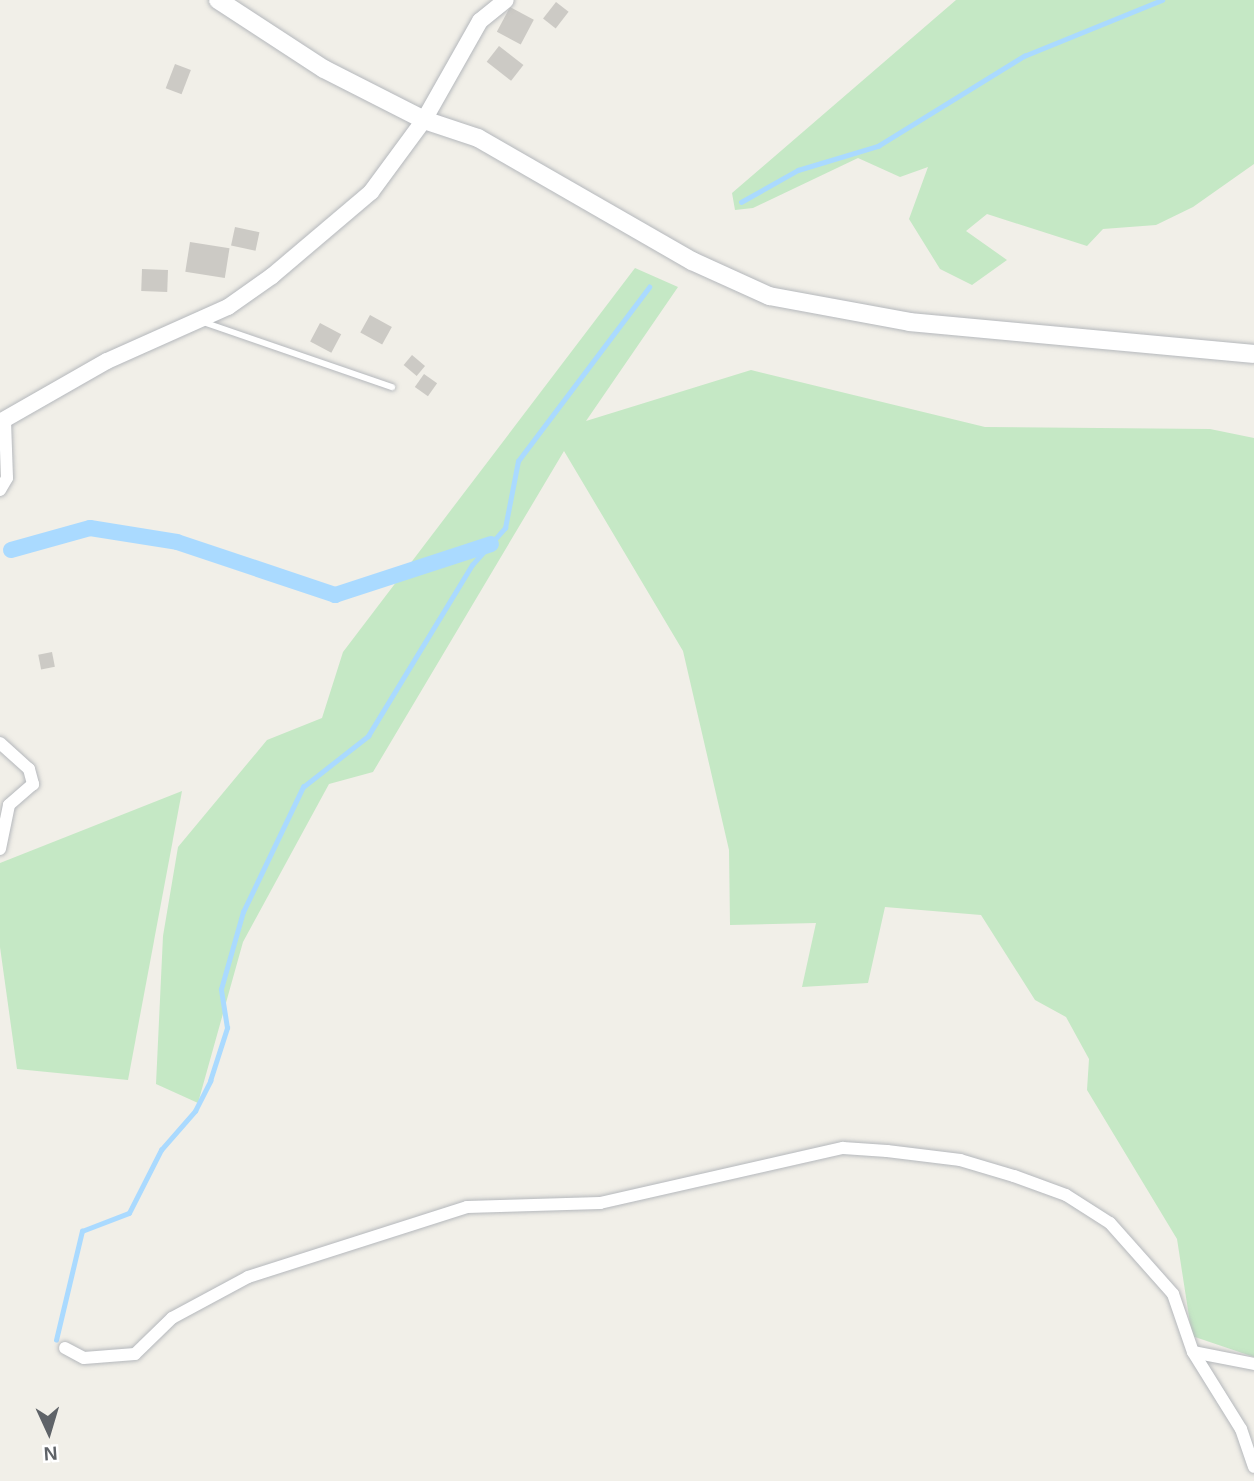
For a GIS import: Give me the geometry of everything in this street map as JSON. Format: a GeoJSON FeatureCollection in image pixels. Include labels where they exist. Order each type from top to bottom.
{"type":"FeatureCollection","features":[{"type":"Feature","properties":{"kind":"main road"},"geometry":{"type":"LineString","coordinates":[[218,0],[256,30],[425,120],[478,138],[692,261],[769,296],[961,328],[1254,354]]}},
{"type":"Feature","properties":{"kind":"street"},"geometry":{"type":"LineString","coordinates":[[0,490],[6,478],[2,422],[107,361],[201,322],[272,276],[371,192],[425,120],[481,21],[506,0]]}},
{"type":"Feature","properties":{"kind":"street"},"geometry":{"type":"LineString","coordinates":[[0,743],[29,769],[33,784],[9,805],[0,849]]}},
{"type":"Feature","properties":{"kind":"street"},"geometry":{"type":"LineString","coordinates":[[65,1348],[84,1358],[135,1354],[172,1318],[248,1277],[467,1207],[600,1203],[843,1149],[960,1160],[1066,1195],[1110,1223],[1145,1257],[1173,1294],[1193,1352],[1241,1429],[1254,1467]]}},
{"type":"Feature","properties":{"kind":"street"},"geometry":{"type":"LineString","coordinates":[[1193,1352],[1254,1364]]}},
{"type":"Feature","properties":{"kind":"lane"},"geometry":{"type":"LineString","coordinates":[[201,322],[392,387]]}},
{"type":"Feature","properties":{"kind":"green space"},"geometry":{"type":"Polygon","coordinates":[[[956,0],[1254,0],[1254,164],[1193,207],[1156,225],[1103,229],[1087,246],[987,214],[966,231],[1007,260],[972,285],[940,269],[909,219],[928,167],[900,177],[858,158],[753,208],[735,210],[732,193],[956,0]]]}},
{"type":"Feature","properties":{"kind":"green space"},"geometry":{"type":"Polygon","coordinates":[[[635,268],[678,287],[586,421],[751,370],[985,427],[1210,429],[1254,438],[1254,1357],[1192,1336],[1177,1239],[1087,1090],[1089,1059],[1066,1017],[1035,1000],[981,915],[885,907],[868,983],[802,987],[816,923],[730,925],[729,850],[683,651],[564,451],[373,772],[329,784],[243,942],[198,1103],[156,1084],[163,936],[178,847],[267,740],[322,718],[343,652],[635,268]]]}},
{"type":"Feature","properties":{"kind":"green space"},"geometry":{"type":"Polygon","coordinates":[[[182,791],[128,1080],[17,1069],[0,947],[0,863],[182,791]]]}},
{"type":"Feature","properties":{"kind":"building"},"geometry":{"type":"Polygon","coordinates":[[[556,2],[569,12],[556,28],[543,19],[556,2]]]}},
{"type":"Feature","properties":{"kind":"building"},"geometry":{"type":"Polygon","coordinates":[[[510,7],[534,20],[521,44],[497,32],[510,7]]]}},
{"type":"Feature","properties":{"kind":"building"},"geometry":{"type":"Polygon","coordinates":[[[499,46],[523,65],[511,81],[487,62],[499,46]]]}},
{"type":"Feature","properties":{"kind":"building"},"geometry":{"type":"Polygon","coordinates":[[[175,64],[191,70],[182,94],[166,88],[175,64]]]}},
{"type":"Feature","properties":{"kind":"building"},"geometry":{"type":"Polygon","coordinates":[[[235,227],[259,232],[256,251],[231,246],[235,227]]]}},
{"type":"Feature","properties":{"kind":"building"},"geometry":{"type":"Polygon","coordinates":[[[190,242],[230,248],[225,278],[185,272],[190,242]]]}},
{"type":"Feature","properties":{"kind":"building"},"geometry":{"type":"Polygon","coordinates":[[[142,269],[168,270],[167,292],[141,291],[142,269]]]}},
{"type":"Feature","properties":{"kind":"building"},"geometry":{"type":"Polygon","coordinates":[[[370,315],[392,327],[382,345],[360,332],[370,315]]]}},
{"type":"Feature","properties":{"kind":"building"},"geometry":{"type":"Polygon","coordinates":[[[320,323],[341,334],[331,353],[310,342],[320,323]]]}},
{"type":"Feature","properties":{"kind":"building"},"geometry":{"type":"Polygon","coordinates":[[[412,355],[425,366],[417,376],[404,365],[412,355]]]}},
{"type":"Feature","properties":{"kind":"building"},"geometry":{"type":"Polygon","coordinates":[[[424,374],[437,383],[428,396],[415,387],[424,374]]]}},
{"type":"Feature","properties":{"kind":"building"},"geometry":{"type":"Polygon","coordinates":[[[52,652],[55,667],[41,669],[38,655],[52,652]]]}},
{"type":"Feature","properties":{"kind":"waterway"},"geometry":{"type":"LineString","coordinates":[[741,202],[798,170],[878,146],[1024,56],[1162,0]]}},
{"type":"Feature","properties":{"kind":"waterway"},"geometry":{"type":"LineString","coordinates":[[56,1340],[82,1231],[129,1213],[161,1150],[195,1111],[210,1081],[227,1028],[221,989],[243,912],[303,787],[368,736],[472,565],[505,528],[518,461],[649,287]]}},
{"type":"Feature","properties":{"kind":"waterway"},"geometry":{"type":"LineString","coordinates":[[11,550],[90,528],[177,542],[335,595],[491,544]]}}]}
